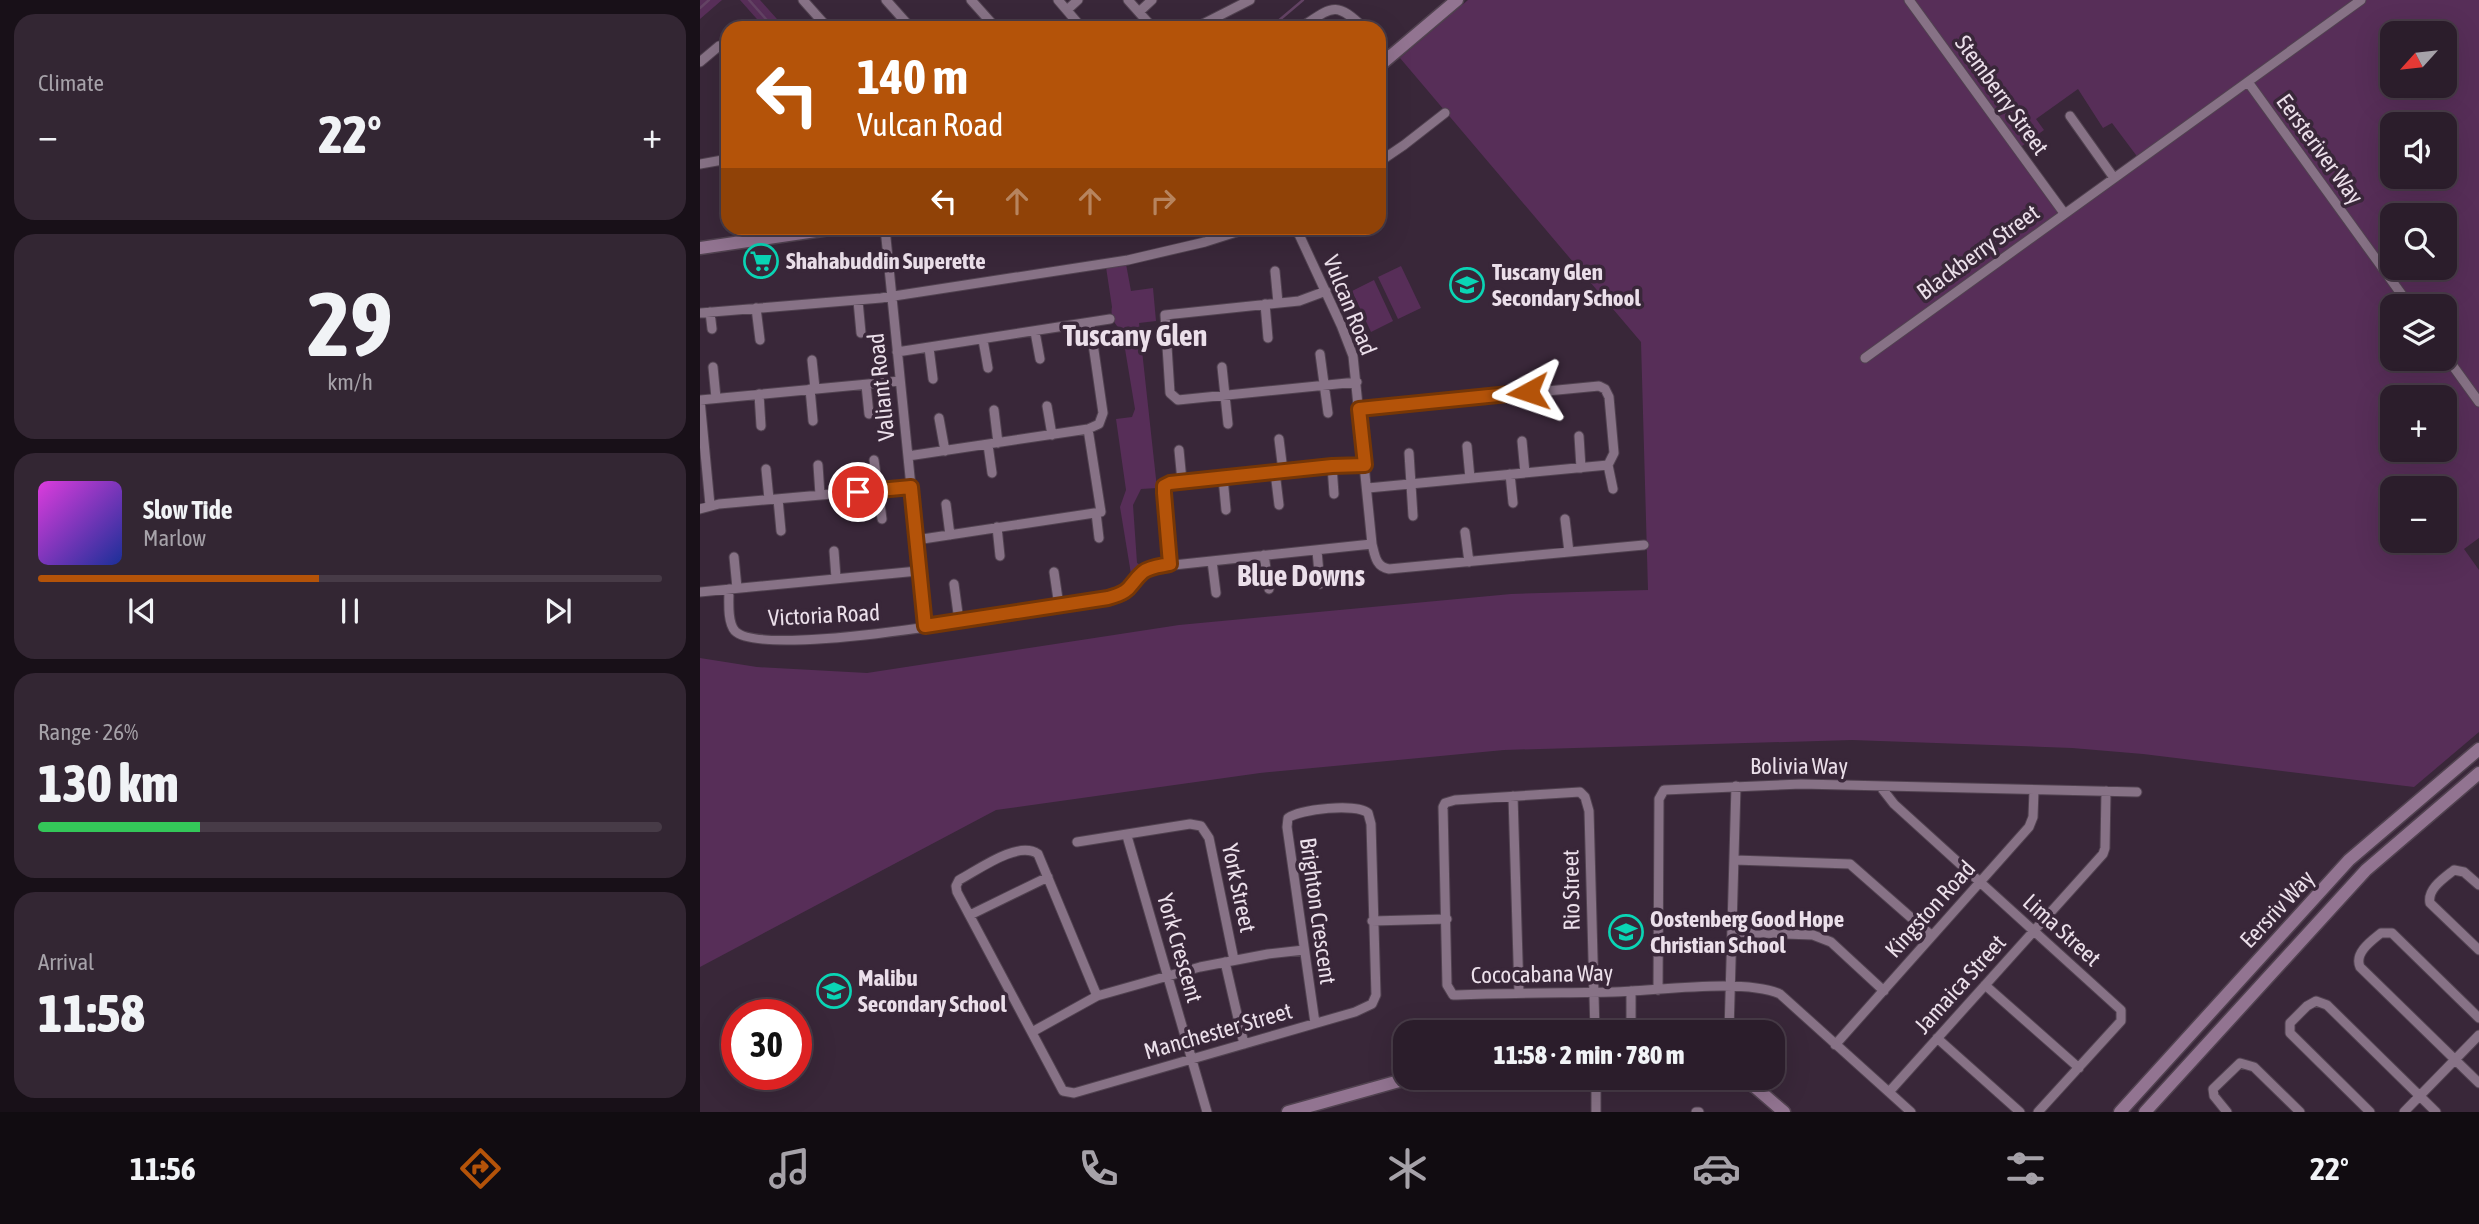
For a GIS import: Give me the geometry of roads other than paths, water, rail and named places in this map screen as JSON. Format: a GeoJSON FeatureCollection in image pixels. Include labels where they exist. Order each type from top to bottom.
{"type":"FeatureCollection","features":[{"type":"Feature","properties":{"kind":"main road"},"geometry":{"type":"LineString","coordinates":[[1386,60],[1457,0]]}},
{"type":"Feature","properties":{"kind":"main road"},"geometry":{"type":"LineString","coordinates":[[700,248],[788,235]]}},
{"type":"Feature","properties":{"kind":"main road","name":"Eersriv Way"},"geometry":{"type":"LineString","coordinates":[[2120,1112],[2349,860],[2479,749]]}},
{"type":"Feature","properties":{"kind":"main road","name":"Eersriv Way"},"geometry":{"type":"LineString","coordinates":[[2145,1112],[2366,870],[2479,773]]}},
{"type":"Feature","properties":{"kind":"main road"},"geometry":{"type":"LineString","coordinates":[[1287,1112],[1393,1083]]}},
{"type":"Feature","properties":{"kind":"main road"},"geometry":{"type":"LineString","coordinates":[[1758,1090],[1783,1112]]}},
{"type":"Feature","properties":{"kind":"street"},"geometry":{"type":"LineString","coordinates":[[803,0],[822,21]]}},
{"type":"Feature","properties":{"kind":"street"},"geometry":{"type":"LineString","coordinates":[[886,0],[905,21]]}},
{"type":"Feature","properties":{"kind":"street"},"geometry":{"type":"LineString","coordinates":[[971,0],[990,21]]}},
{"type":"Feature","properties":{"kind":"street"},"geometry":{"type":"LineString","coordinates":[[1058,0],[1076,21]]}},
{"type":"Feature","properties":{"kind":"street"},"geometry":{"type":"LineString","coordinates":[[1067,10],[1078,0]]}},
{"type":"Feature","properties":{"kind":"street"},"geometry":{"type":"LineString","coordinates":[[1128,0],[1147,21]]}},
{"type":"Feature","properties":{"kind":"street"},"geometry":{"type":"LineString","coordinates":[[1139,12],[1152,0]]}},
{"type":"Feature","properties":{"kind":"street"},"geometry":{"type":"LineString","coordinates":[[1209,21],[1250,0]]}},
{"type":"Feature","properties":{"kind":"street","name":"Stemberry Street"},"geometry":{"type":"LineString","coordinates":[[1909,0],[2064,214]]}},
{"type":"Feature","properties":{"kind":"street","name":"Blackberry Street"},"geometry":{"type":"LineString","coordinates":[[1865,358],[2361,0]]}},
{"type":"Feature","properties":{"kind":"street"},"geometry":{"type":"LineString","coordinates":[[1311,21],[1335,6],[1346,9],[1357,21]]}},
{"type":"Feature","properties":{"kind":"street"},"geometry":{"type":"LineString","coordinates":[[700,62],[721,46]]}},
{"type":"Feature","properties":{"kind":"street","name":"Eersteriver Way"},"geometry":{"type":"LineString","coordinates":[[2248,82],[2401,294]]}},
{"type":"Feature","properties":{"kind":"street"},"geometry":{"type":"LineString","coordinates":[[1386,157],[1445,113]]}},
{"type":"Feature","properties":{"kind":"street"},"geometry":{"type":"LineString","coordinates":[[2070,116],[2114,178]]}},
{"type":"Feature","properties":{"kind":"street"},"geometry":{"type":"LineString","coordinates":[[700,164],[721,160]]}},
{"type":"Feature","properties":{"kind":"street","name":"Valiant Road"},"geometry":{"type":"LineString","coordinates":[[886,235],[925,626]]}},
{"type":"Feature","properties":{"kind":"street"},"geometry":{"type":"LineString","coordinates":[[712,329],[705,313],[892,297],[1128,260],[1227,235]]}},
{"type":"Feature","properties":{"kind":"street","name":"Vulcan Road"},"geometry":{"type":"LineString","coordinates":[[1299,235],[1349,343],[1357,382],[1375,558],[1380,566],[1390,569],[1469,562]]}},
{"type":"Feature","properties":{"kind":"street"},"geometry":{"type":"LineString","coordinates":[[1275,271],[1278,303]]}},
{"type":"Feature","properties":{"kind":"street"},"geometry":{"type":"LineString","coordinates":[[1326,291],[1305,300],[1165,315],[1171,396],[1178,400],[1357,382]]}},
{"type":"Feature","properties":{"kind":"street"},"geometry":{"type":"LineString","coordinates":[[858,301],[861,333]]}},
{"type":"Feature","properties":{"kind":"street"},"geometry":{"type":"LineString","coordinates":[[1265,304],[1268,338]]}},
{"type":"Feature","properties":{"kind":"street"},"geometry":{"type":"LineString","coordinates":[[756,308],[760,340]]}},
{"type":"Feature","properties":{"kind":"street"},"geometry":{"type":"LineString","coordinates":[[897,352],[1110,319]]}},
{"type":"Feature","properties":{"kind":"street"},"geometry":{"type":"LineString","coordinates":[[908,456],[1088,429],[1099,424],[1103,413],[1090,323]]}},
{"type":"Feature","properties":{"kind":"street"},"geometry":{"type":"LineString","coordinates":[[1035,332],[1041,359]]}},
{"type":"Feature","properties":{"kind":"street"},"geometry":{"type":"LineString","coordinates":[[983,340],[988,368]]}},
{"type":"Feature","properties":{"kind":"street"},"geometry":{"type":"LineString","coordinates":[[929,348],[933,379]]}},
{"type":"Feature","properties":{"kind":"street"},"geometry":{"type":"LineString","coordinates":[[1320,354],[1328,413]]}},
{"type":"Feature","properties":{"kind":"street"},"geometry":{"type":"LineString","coordinates":[[812,360],[813,421]]}},
{"type":"Feature","properties":{"kind":"street"},"geometry":{"type":"LineString","coordinates":[[713,367],[716,398]]}},
{"type":"Feature","properties":{"kind":"street"},"geometry":{"type":"LineString","coordinates":[[1222,367],[1228,424]]}},
{"type":"Feature","properties":{"kind":"street"},"geometry":{"type":"LineString","coordinates":[[2457,371],[2479,402]]}},
{"type":"Feature","properties":{"kind":"street"},"geometry":{"type":"LineString","coordinates":[[710,505],[703,455],[700,400],[900,382]]}},
{"type":"Feature","properties":{"kind":"street"},"geometry":{"type":"LineString","coordinates":[[866,385],[869,414]]}},
{"type":"Feature","properties":{"kind":"street"},"geometry":{"type":"LineString","coordinates":[[1359,409],[1599,386],[1608,393],[1614,453],[1608,465],[1613,489]]}},
{"type":"Feature","properties":{"kind":"street"},"geometry":{"type":"LineString","coordinates":[[759,394],[761,426]]}},
{"type":"Feature","properties":{"kind":"street"},"geometry":{"type":"LineString","coordinates":[[1046,407],[1052,435]]}},
{"type":"Feature","properties":{"kind":"street"},"geometry":{"type":"LineString","coordinates":[[992,473],[994,410]]}},
{"type":"Feature","properties":{"kind":"street"},"geometry":{"type":"LineString","coordinates":[[939,418],[945,451]]}},
{"type":"Feature","properties":{"kind":"street"},"geometry":{"type":"LineString","coordinates":[[916,540],[1101,512],[1088,429]]}},
{"type":"Feature","properties":{"kind":"street"},"geometry":{"type":"LineString","coordinates":[[1579,436],[1581,468]]}},
{"type":"Feature","properties":{"kind":"street"},"geometry":{"type":"LineString","coordinates":[[1279,439],[1279,505]]}},
{"type":"Feature","properties":{"kind":"street"},"geometry":{"type":"LineString","coordinates":[[1522,441],[1525,473]]}},
{"type":"Feature","properties":{"kind":"street"},"geometry":{"type":"LineString","coordinates":[[1467,446],[1470,478]]}},
{"type":"Feature","properties":{"kind":"street"},"geometry":{"type":"LineString","coordinates":[[1179,450],[1182,481]]}},
{"type":"Feature","properties":{"kind":"street"},"geometry":{"type":"LineString","coordinates":[[1409,453],[1413,516]]}},
{"type":"Feature","properties":{"kind":"street"},"geometry":{"type":"LineString","coordinates":[[874,460],[881,519]]}},
{"type":"Feature","properties":{"kind":"street"},"geometry":{"type":"LineString","coordinates":[[818,464],[820,495]]}},
{"type":"Feature","properties":{"kind":"street"},"geometry":{"type":"LineString","coordinates":[[1170,564],[1164,486],[1182,481],[1365,465]]}},
{"type":"Feature","properties":{"kind":"street"},"geometry":{"type":"LineString","coordinates":[[1368,488],[1608,465]]}},
{"type":"Feature","properties":{"kind":"street"},"geometry":{"type":"LineString","coordinates":[[1332,466],[1334,494]]}},
{"type":"Feature","properties":{"kind":"street"},"geometry":{"type":"LineString","coordinates":[[766,469],[781,531]]}},
{"type":"Feature","properties":{"kind":"street"},"geometry":{"type":"LineString","coordinates":[[1510,474],[1513,503]]}},
{"type":"Feature","properties":{"kind":"street"},"geometry":{"type":"LineString","coordinates":[[1223,478],[1226,510]]}},
{"type":"Feature","properties":{"kind":"street"},"geometry":{"type":"LineString","coordinates":[[700,509],[710,505],[911,487]]}},
{"type":"Feature","properties":{"kind":"street"},"geometry":{"type":"LineString","coordinates":[[946,504],[950,535]]}},
{"type":"Feature","properties":{"kind":"street"},"geometry":{"type":"LineString","coordinates":[[1096,513],[1099,538]]}},
{"type":"Feature","properties":{"kind":"street"},"geometry":{"type":"LineString","coordinates":[[1565,519],[1569,552]]}},
{"type":"Feature","properties":{"kind":"street"},"geometry":{"type":"LineString","coordinates":[[997,527],[1000,556]]}},
{"type":"Feature","properties":{"kind":"street"},"geometry":{"type":"LineString","coordinates":[[1465,532],[1469,562],[1644,545]]}},
{"type":"Feature","properties":{"kind":"street","name":"Victoria Road"},"geometry":{"type":"LineString","coordinates":[[733,589],[732,627],[739,634],[748,637],[817,639],[863,636],[1118,595],[1130,589],[1143,572],[1170,564],[1372,544]]}},
{"type":"Feature","properties":{"kind":"street"},"geometry":{"type":"LineString","coordinates":[[834,551],[836,578]]}},
{"type":"Feature","properties":{"kind":"street"},"geometry":{"type":"LineString","coordinates":[[1317,551],[1320,584]]}},
{"type":"Feature","properties":{"kind":"street"},"geometry":{"type":"LineString","coordinates":[[1264,555],[1269,589]]}},
{"type":"Feature","properties":{"kind":"street"},"geometry":{"type":"LineString","coordinates":[[733,557],[733,589]]}},
{"type":"Feature","properties":{"kind":"street"},"geometry":{"type":"LineString","coordinates":[[1212,561],[1216,593]]}},
{"type":"Feature","properties":{"kind":"street"},"geometry":{"type":"LineString","coordinates":[[700,592],[918,571]]}},
{"type":"Feature","properties":{"kind":"street"},"geometry":{"type":"LineString","coordinates":[[1054,572],[1059,606]]}},
{"type":"Feature","properties":{"kind":"street"},"geometry":{"type":"LineString","coordinates":[[954,584],[959,621]]}},
{"type":"Feature","properties":{"kind":"street","name":"Bolivia Way"},"geometry":{"type":"LineString","coordinates":[[1658,990],[1659,799],[1661,792],[1668,789],[1801,784],[2137,792]]}},
{"type":"Feature","properties":{"kind":"street"},"geometry":{"type":"LineString","coordinates":[[1729,1020],[1736,786]]}},
{"type":"Feature","properties":{"kind":"street","name":"Lima Street"},"geometry":{"type":"LineString","coordinates":[[1880,786],[1894,804],[2122,1010],[2121,1021],[2038,1112]]}},
{"type":"Feature","properties":{"kind":"street","name":"Kingston Road"},"geometry":{"type":"LineString","coordinates":[[1835,1045],[2029,827],[2034,817],[2035,790]]}},
{"type":"Feature","properties":{"kind":"street","name":"Jamaica Street"},"geometry":{"type":"LineString","coordinates":[[1889,1092],[2104,851],[2106,791]]}},
{"type":"Feature","properties":{"kind":"street","name":"Cococabana Way"},"geometry":{"type":"LineString","coordinates":[[1580,792],[1451,800],[1443,807],[1447,985],[1450,991],[1457,996],[1729,987],[1755,988],[1780,994],[1911,1112]]}},
{"type":"Feature","properties":{"kind":"street","name":"Rio Street"},"geometry":{"type":"LineString","coordinates":[[1580,792],[1585,797],[1589,811],[1594,1020]]}},
{"type":"Feature","properties":{"kind":"street"},"geometry":{"type":"LineString","coordinates":[[1513,796],[1519,993]]}},
{"type":"Feature","properties":{"kind":"street","name":"Brighton Crescent"},"geometry":{"type":"LineString","coordinates":[[1315,1023],[1287,827],[1288,818],[1294,814],[1357,807],[1368,813],[1371,824],[1376,995]]}},
{"type":"Feature","properties":{"kind":"street","name":"York Street"},"geometry":{"type":"LineString","coordinates":[[1077,842],[1190,824],[1205,829],[1244,1044]]}},
{"type":"Feature","properties":{"kind":"street","name":"York Crescent"},"geometry":{"type":"LineString","coordinates":[[1127,836],[1208,1112]]}},
{"type":"Feature","properties":{"kind":"street"},"geometry":{"type":"LineString","coordinates":[[1097,996],[1038,854],[1032,850],[1020,849],[959,880],[956,889],[1032,1032],[1097,996],[1230,961],[1304,950]]}},
{"type":"Feature","properties":{"kind":"street"},"geometry":{"type":"LineString","coordinates":[[1734,860],[1850,864],[1932,936]]}},
{"type":"Feature","properties":{"kind":"street"},"geometry":{"type":"LineString","coordinates":[[2479,885],[2465,872],[2454,870],[2428,897],[2430,903],[2479,950]]}},
{"type":"Feature","properties":{"kind":"street"},"geometry":{"type":"LineString","coordinates":[[970,915],[1048,877]]}},
{"type":"Feature","properties":{"kind":"street"},"geometry":{"type":"LineString","coordinates":[[1372,921],[1447,919]]}},
{"type":"Feature","properties":{"kind":"street"},"geometry":{"type":"LineString","coordinates":[[1732,932],[1822,937],[1884,990]]}},
{"type":"Feature","properties":{"kind":"street"},"geometry":{"type":"LineString","coordinates":[[2479,1018],[2392,933],[2381,933],[2359,954],[2357,960],[2360,967],[2479,1083]]}},
{"type":"Feature","properties":{"kind":"street"},"geometry":{"type":"LineString","coordinates":[[1985,985],[2079,1068]]}},
{"type":"Feature","properties":{"kind":"street"},"geometry":{"type":"LineString","coordinates":[[1631,991],[1631,1020]]}},
{"type":"Feature","properties":{"kind":"street","name":"Manchester Street"},"geometry":{"type":"LineString","coordinates":[[1032,1032],[1063,1091],[1074,1093],[1368,1007],[1376,995]]}},
{"type":"Feature","properties":{"kind":"street"},"geometry":{"type":"LineString","coordinates":[[2370,1112],[2290,1034],[2291,1023],[2312,1002],[2327,1005],[2436,1112]]}},
{"type":"Feature","properties":{"kind":"street"},"geometry":{"type":"LineString","coordinates":[[2404,1112],[2479,1035]]}},
{"type":"Feature","properties":{"kind":"street"},"geometry":{"type":"LineString","coordinates":[[1937,1038],[2020,1112]]}},
{"type":"Feature","properties":{"kind":"street"},"geometry":{"type":"LineString","coordinates":[[2223,1111],[2214,1096],[2216,1085],[2235,1065],[2246,1063],[2254,1067],[2300,1112]]}},
{"type":"Feature","properties":{"kind":"street"},"geometry":{"type":"LineString","coordinates":[[1596,1090],[1596,1112]]}},
{"type":"Feature","properties":{"kind":"waterway"},"geometry":{"type":"LineString","coordinates":[[700,8],[709,0]]}},
{"type":"Feature","properties":{"kind":"waterway"},"geometry":{"type":"LineString","coordinates":[[749,0],[768,21]]}},
{"type":"Feature","properties":{"kind":"waterway"},"geometry":{"type":"LineString","coordinates":[[1278,21],[1303,0]]}},
{"type":"Feature","properties":{"kind":"place","name":"Shahabuddin Superette"},"geometry":{"type":"Point","coordinates":[761,261]}},
{"type":"Feature","properties":{"kind":"place","name":"Tuscany Glen Secondary School"},"geometry":{"type":"Point","coordinates":[1467,285]}},
{"type":"Feature","properties":{"kind":"place","name":"Oostenberg Good Hope Christian School"},"geometry":{"type":"Point","coordinates":[1626,932]}},
{"type":"Feature","properties":{"kind":"place","name":"Malibu Secondary School"},"geometry":{"type":"Point","coordinates":[834,991]}},
{"type":"Feature","properties":{"kind":"district","name":"Tuscany Glen"},"geometry":{"type":"Point","coordinates":[1135,336]}},
{"type":"Feature","properties":{"kind":"district","name":"Blue Downs"},"geometry":{"type":"Point","coordinates":[1301,576]}}]}
